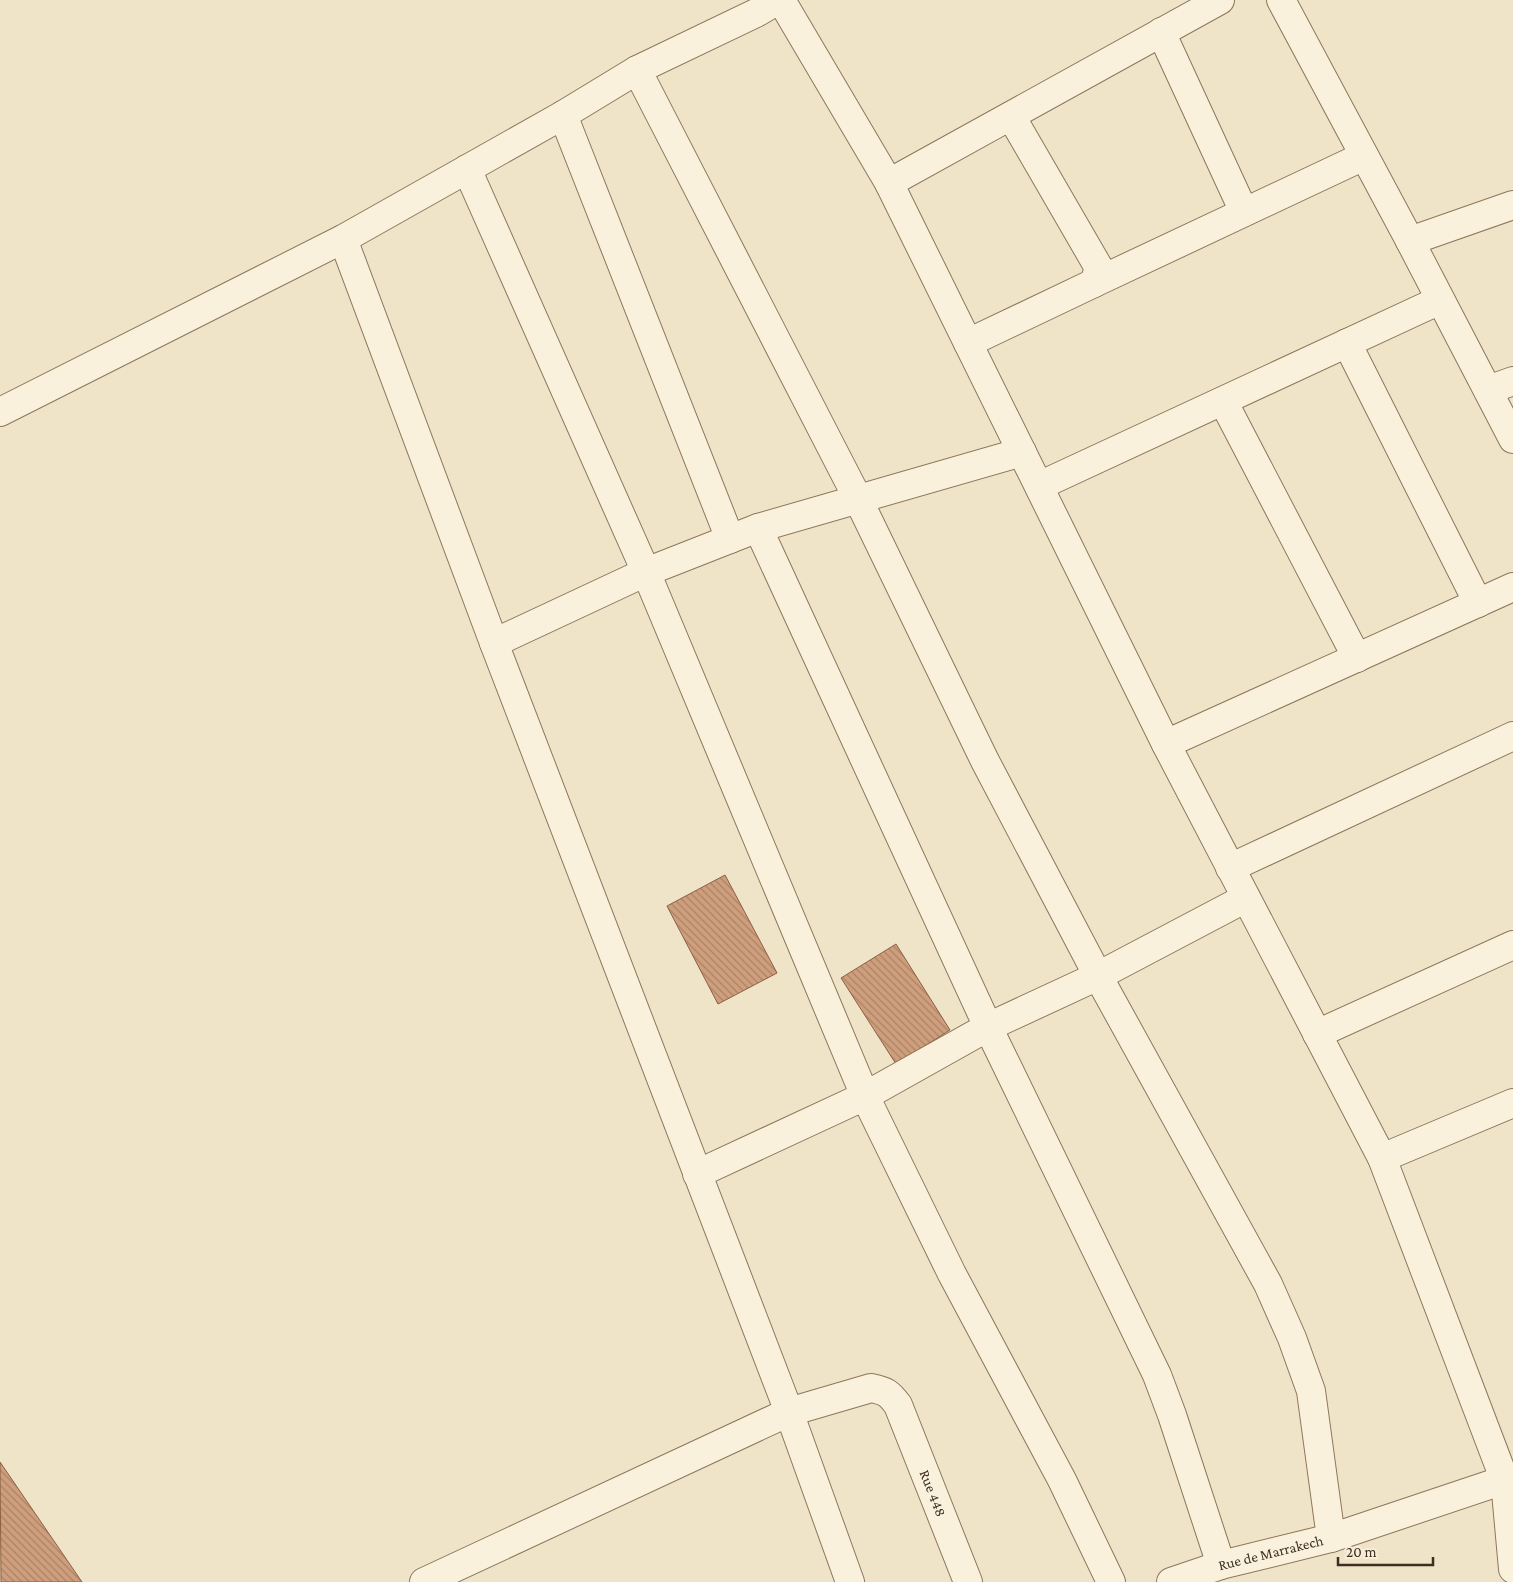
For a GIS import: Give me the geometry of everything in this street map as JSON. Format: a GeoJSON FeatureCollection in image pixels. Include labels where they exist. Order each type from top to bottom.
{"type":"FeatureCollection","features":[{"type":"Feature","properties":{"kind":"street"},"geometry":{"type":"LineString","coordinates":[[0,412],[343,239],[563,115],[637,70],[779,0],[889,184],[1166,744],[1382,1158],[1509,1479],[1513,1569]]}},
{"type":"Feature","properties":{"kind":"street"},"geometry":{"type":"LineString","coordinates":[[889,184],[1220,0]]}},
{"type":"Feature","properties":{"kind":"street"},"geometry":{"type":"LineString","coordinates":[[1281,0],[1440,300],[1500,386],[1513,439]]}},
{"type":"Feature","properties":{"kind":"street"},"geometry":{"type":"LineString","coordinates":[[1161,32],[1244,212]]}},
{"type":"Feature","properties":{"kind":"street"},"geometry":{"type":"LineString","coordinates":[[637,70],[858,499],[985,761],[1098,976],[1268,1284],[1292,1338],[1311,1391],[1331,1538]]}},
{"type":"Feature","properties":{"kind":"street"},"geometry":{"type":"LineString","coordinates":[[563,115],[730,539]]}},
{"type":"Feature","properties":{"kind":"street"},"geometry":{"type":"LineString","coordinates":[[1010,116],[1098,268],[1094,282]]}},
{"type":"Feature","properties":{"kind":"street"},"geometry":{"type":"LineString","coordinates":[[968,343],[1364,156]]}},
{"type":"Feature","properties":{"kind":"street"},"geometry":{"type":"LineString","coordinates":[[467,169],[646,572],[865,1096],[952,1274],[1062,1480],[1111,1582]]}},
{"type":"Feature","properties":{"kind":"street"},"geometry":{"type":"LineString","coordinates":[[1410,241],[1513,205]]}},
{"type":"Feature","properties":{"kind":"street"},"geometry":{"type":"LineString","coordinates":[[343,239],[494,643],[789,1412],[850,1582]]}},
{"type":"Feature","properties":{"kind":"street"},"geometry":{"type":"LineString","coordinates":[[1039,486],[1440,300]]}},
{"type":"Feature","properties":{"kind":"street"},"geometry":{"type":"LineString","coordinates":[[1347,343],[1478,603]]}},
{"type":"Feature","properties":{"kind":"street"},"geometry":{"type":"LineString","coordinates":[[1223,401],[1356,658]]}},
{"type":"Feature","properties":{"kind":"street"},"geometry":{"type":"LineString","coordinates":[[494,643],[646,572],[758,528],[1022,452]]}},
{"type":"Feature","properties":{"kind":"street"},"geometry":{"type":"LineString","coordinates":[[758,528],[988,1027],[1157,1376],[1172,1415],[1221,1565]]}},
{"type":"Feature","properties":{"kind":"street"},"geometry":{"type":"LineString","coordinates":[[1166,744],[1513,587]]}},
{"type":"Feature","properties":{"kind":"street"},"geometry":{"type":"LineString","coordinates":[[1230,868],[1513,736]]}},
{"type":"Feature","properties":{"kind":"street"},"geometry":{"type":"LineString","coordinates":[[697,1174],[865,1096],[988,1027],[1098,976],[1246,898]]}},
{"type":"Feature","properties":{"kind":"street"},"geometry":{"type":"LineString","coordinates":[[1317,1034],[1513,945]]}},
{"type":"Feature","properties":{"kind":"street"},"geometry":{"type":"LineString","coordinates":[[1382,1158],[1513,1103]]}},
{"type":"Feature","properties":{"kind":"street","name":"Rue 448"},"geometry":{"type":"LineString","coordinates":[[789,1412],[871,1388],[883,1390],[890,1395],[898,1405],[968,1582]]}},
{"type":"Feature","properties":{"kind":"street"},"geometry":{"type":"LineString","coordinates":[[424,1582],[789,1412]]}},
{"type":"Feature","properties":{"kind":"street","name":"Rue de Marrakech"},"geometry":{"type":"LineString","coordinates":[[1171,1582],[1221,1565],[1331,1538],[1509,1479]]}},
{"type":"Feature","properties":{"kind":"building"},"geometry":{"type":"Polygon","coordinates":[[[725,875],[777,973],[718,1004],[667,906],[725,875]]]}},
{"type":"Feature","properties":{"kind":"building"},"geometry":{"type":"Polygon","coordinates":[[[896,944],[950,1030],[896,1064],[841,978],[896,944]]]}},
{"type":"Feature","properties":{"kind":"building"},"geometry":{"type":"Polygon","coordinates":[[[0,1462],[82,1582],[1,1582],[0,1462]]]}}]}
